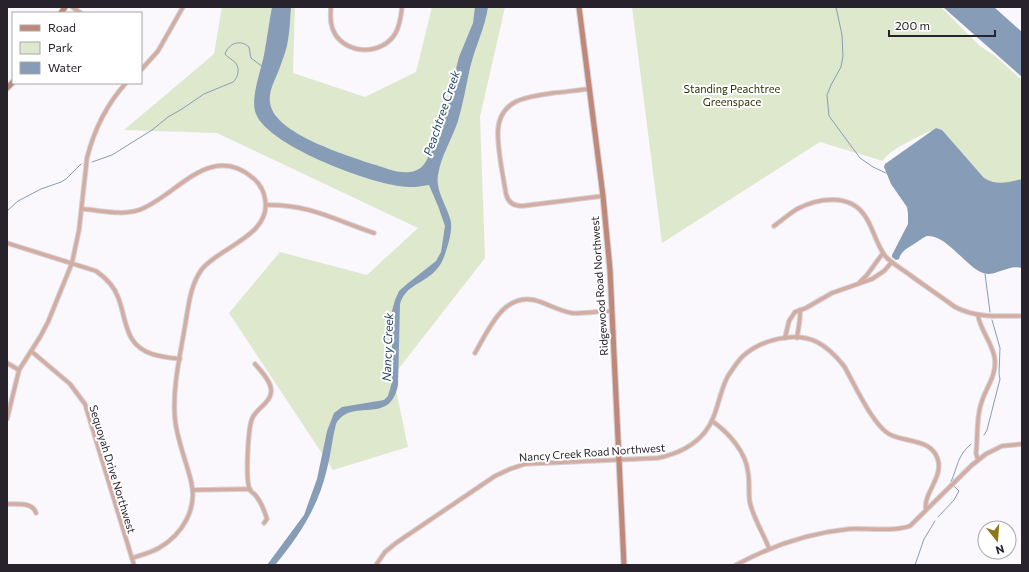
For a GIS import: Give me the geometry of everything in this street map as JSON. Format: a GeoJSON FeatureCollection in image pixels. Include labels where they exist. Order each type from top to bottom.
{"type":"FeatureCollection","features":[{"type":"Feature","properties":{"kind":"street"},"geometry":{"type":"LineString","coordinates":[[142,69],[158,51],[183,7]]}},
{"type":"Feature","properties":{"kind":"street"},"geometry":{"type":"LineString","coordinates":[[331,7],[332,26],[338,38],[348,46],[365,50],[381,46],[394,35],[397,30],[402,7]]}},
{"type":"Feature","properties":{"kind":"street","name":"Ridgewood Road Northwest"},"geometry":{"type":"LineString","coordinates":[[579,7],[603,196],[610,270],[624,565]]}},
{"type":"Feature","properties":{"kind":"street"},"geometry":{"type":"LineString","coordinates":[[7,419],[19,370],[48,322],[72,263],[78,240],[88,158],[91,145],[102,118],[115,95],[125,84]]}},
{"type":"Feature","properties":{"kind":"street"},"geometry":{"type":"LineString","coordinates":[[590,89],[540,95],[517,100],[508,107],[502,116],[498,126],[498,136],[506,194],[508,200],[513,204],[522,206],[603,196]]}},
{"type":"Feature","properties":{"kind":"street"},"geometry":{"type":"LineString","coordinates":[[82,208],[122,212],[137,210],[149,205],[198,172],[220,166],[237,169],[252,178],[262,190],[266,205],[264,217],[258,227],[210,262],[196,278],[190,295],[175,394],[175,419],[178,439],[193,490],[193,500],[186,521],[180,530],[159,548],[132,558]]}},
{"type":"Feature","properties":{"kind":"street"},"geometry":{"type":"LineString","coordinates":[[774,226],[795,210],[810,204],[830,200],[844,201],[855,206],[864,215],[877,243],[883,253],[892,262],[955,306],[966,312],[978,315],[1022,316]]}},
{"type":"Feature","properties":{"kind":"street"},"geometry":{"type":"LineString","coordinates":[[266,205],[288,205],[308,209],[374,233]]}},
{"type":"Feature","properties":{"kind":"street"},"geometry":{"type":"LineString","coordinates":[[7,243],[96,271],[110,283],[118,296],[128,333],[138,346],[153,355],[180,359]]}},
{"type":"Feature","properties":{"kind":"street"},"geometry":{"type":"LineString","coordinates":[[859,283],[867,275],[883,253]]}},
{"type":"Feature","properties":{"kind":"street"},"geometry":{"type":"LineString","coordinates":[[785,338],[789,321],[795,312],[828,294],[876,277],[892,262]]}},
{"type":"Feature","properties":{"kind":"street"},"geometry":{"type":"LineString","coordinates":[[475,353],[501,312],[508,305],[518,300],[534,300],[571,312],[612,311]]}},
{"type":"Feature","properties":{"kind":"street"},"geometry":{"type":"LineString","coordinates":[[797,338],[801,314],[800,310]]}},
{"type":"Feature","properties":{"kind":"street"},"geometry":{"type":"LineString","coordinates":[[978,315],[993,349],[996,362],[993,376],[979,409],[976,453],[978,460]]}},
{"type":"Feature","properties":{"kind":"street","name":"Nancy Creek Road Northwest"},"geometry":{"type":"LineString","coordinates":[[376,565],[385,552],[396,543],[495,476],[510,468],[525,464],[658,458],[677,453],[687,448],[705,432],[712,421],[725,383],[740,359],[762,344],[785,338],[809,339],[818,342],[838,358],[875,420],[885,431],[899,438],[916,441],[926,445],[934,452],[939,469],[926,503],[926,509]]}},
{"type":"Feature","properties":{"kind":"street","name":"Sequoyah Drive Northwest"},"geometry":{"type":"LineString","coordinates":[[31,351],[70,384],[84,404],[134,565]]}},
{"type":"Feature","properties":{"kind":"street"},"geometry":{"type":"LineString","coordinates":[[7,362],[19,370]]}},
{"type":"Feature","properties":{"kind":"street"},"geometry":{"type":"LineString","coordinates":[[255,364],[264,373],[271,386],[272,392],[266,402],[252,417],[248,469],[250,490],[263,507],[267,518],[264,523]]}},
{"type":"Feature","properties":{"kind":"street"},"geometry":{"type":"LineString","coordinates":[[712,421],[730,438],[745,458],[749,474],[750,503],[769,548]]}},
{"type":"Feature","properties":{"kind":"street"},"geometry":{"type":"LineString","coordinates":[[736,565],[769,548],[796,539],[827,532],[851,529],[906,527],[913,523],[926,509],[986,454],[1002,446],[1022,444]]}},
{"type":"Feature","properties":{"kind":"street"},"geometry":{"type":"LineString","coordinates":[[193,490],[250,490]]}},
{"type":"Feature","properties":{"kind":"street"},"geometry":{"type":"LineString","coordinates":[[7,504],[30,506],[34,508],[36,513]]}},
{"type":"Feature","properties":{"kind":"green space"},"geometry":{"type":"Polygon","coordinates":[[[222,7],[295,7],[293,73],[365,97],[416,72],[432,7],[505,7],[480,117],[485,258],[393,376],[408,447],[333,470],[229,313],[280,252],[367,275],[418,228],[217,133],[124,130],[214,54],[222,7]]]}},
{"type":"Feature","properties":{"kind":"green space","name":"Standing Peachtree Greenspace"},"geometry":{"type":"Polygon","coordinates":[[[632,7],[941,7],[980,46],[995,56],[1022,80],[1022,183],[987,183],[964,156],[930,131],[897,148],[883,161],[820,142],[662,243],[632,7]]]}},
{"type":"Feature","properties":{"kind":"water"},"geometry":{"type":"Polygon","coordinates":[[[272,7],[291,7],[287,46],[270,96],[271,107],[277,117],[300,135],[315,143],[372,164],[405,172],[419,169],[427,160],[444,116],[459,57],[473,23],[475,7],[488,7],[485,22],[470,68],[458,121],[439,168],[438,187],[451,222],[449,240],[443,259],[438,268],[431,275],[406,292],[400,304],[398,385],[394,398],[387,405],[379,408],[351,412],[343,416],[336,424],[327,469],[319,496],[307,520],[292,543],[275,565],[267,565],[304,515],[317,479],[327,431],[334,413],[342,407],[384,400],[388,396],[392,382],[392,311],[395,300],[399,291],[436,261],[441,252],[445,226],[429,185],[414,187],[399,186],[384,183],[341,169],[296,148],[276,136],[262,124],[255,111],[254,98],[264,55],[272,7]]]}},
{"type":"Feature","properties":{"kind":"water"},"geometry":{"type":"Polygon","coordinates":[[[943,7],[994,7],[1022,32],[1022,77],[943,7]]]}},
{"type":"Feature","properties":{"kind":"water"},"geometry":{"type":"Polygon","coordinates":[[[936,128],[942,130],[984,178],[998,183],[1022,179],[1022,268],[1011,268],[992,274],[983,273],[976,270],[949,245],[934,237],[927,236],[905,250],[899,259],[896,260],[892,257],[908,224],[908,214],[907,207],[891,184],[884,167],[885,164],[936,128]]]}},
{"type":"Feature","properties":{"kind":"waterway"},"geometry":{"type":"LineString","coordinates":[[836,7],[842,35],[843,56],[841,67],[827,95],[829,116],[860,158],[873,167],[886,173]]}},
{"type":"Feature","properties":{"kind":"waterway"},"geometry":{"type":"LineString","coordinates":[[92,162],[112,155],[152,130],[168,117],[204,94],[233,82],[237,77],[238,68],[235,62],[225,54],[229,47],[235,43],[242,43],[249,47],[251,58],[263,67]]}},
{"type":"Feature","properties":{"kind":"waterway"},"geometry":{"type":"LineString","coordinates":[[7,211],[18,201],[41,189],[66,179],[81,164]]}},
{"type":"Feature","properties":{"kind":"waterway"},"geometry":{"type":"LineString","coordinates":[[985,274],[990,312]]}},
{"type":"Feature","properties":{"kind":"waterway"},"geometry":{"type":"LineString","coordinates":[[984,435],[987,430],[1000,379],[1000,348],[992,320]]}},
{"type":"Feature","properties":{"kind":"waterway"},"geometry":{"type":"LineString","coordinates":[[951,482],[960,457],[966,448],[971,444]]}},
{"type":"Feature","properties":{"kind":"waterway"},"geometry":{"type":"LineString","coordinates":[[938,517],[954,500],[959,491],[954,486]]}},
{"type":"Feature","properties":{"kind":"waterway"},"geometry":{"type":"LineString","coordinates":[[915,565],[924,539],[935,521]]}},
{"type":"Feature","properties":{"kind":"water label","name":"Peachtree Creek"},"geometry":{"type":"Point","coordinates":[441,113]}},
{"type":"Feature","properties":{"kind":"water label","name":"Nancy Creek"},"geometry":{"type":"Point","coordinates":[387,347]}}]}
